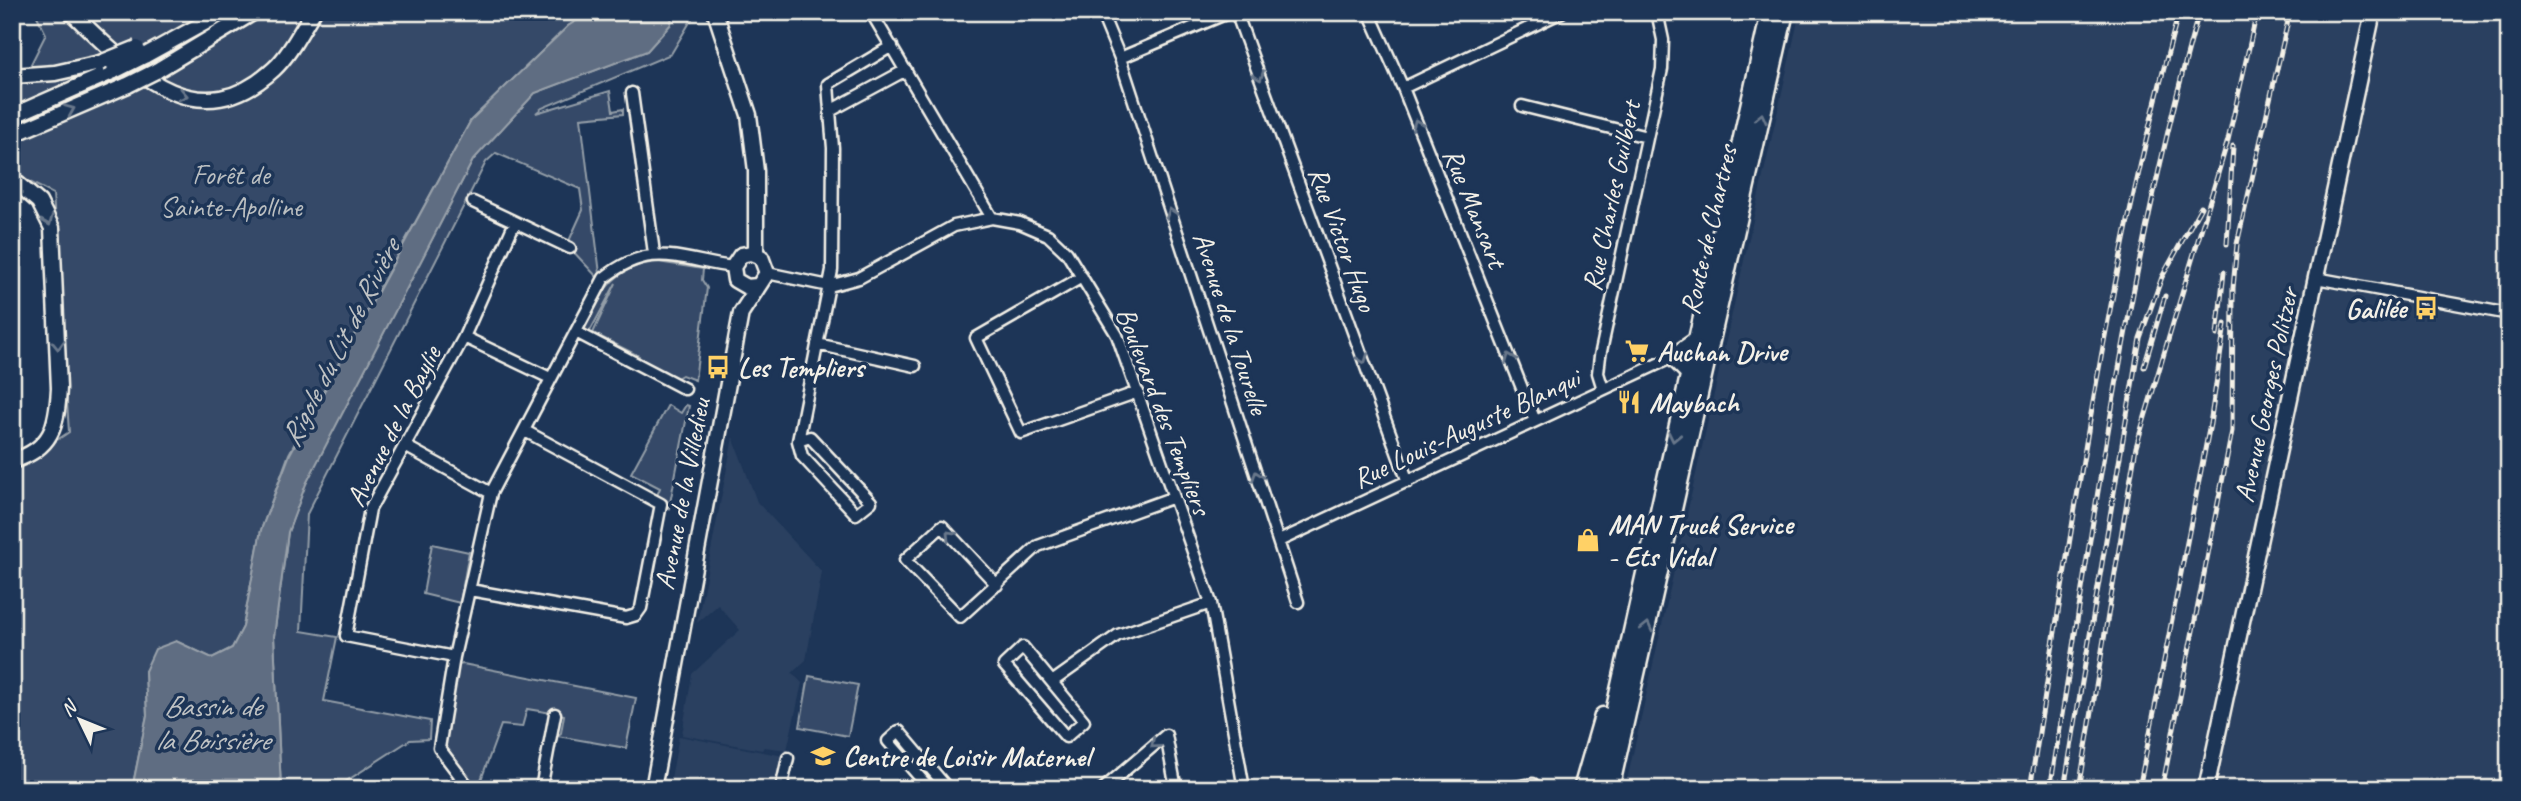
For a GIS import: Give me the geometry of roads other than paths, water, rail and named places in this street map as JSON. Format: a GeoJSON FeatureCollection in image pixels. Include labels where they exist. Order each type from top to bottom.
{"type":"FeatureCollection","features":[{"type":"Feature","properties":{"kind":"main road","name":"Route de Chartres"},"geometry":{"type":"LineString","coordinates":[[1597,789],[1770,12]]}},
{"type":"Feature","properties":{"kind":"main road","name":"Route de Chartres"},"geometry":{"type":"LineString","coordinates":[[1610,789],[1785,12]]}},
{"type":"Feature","properties":{"kind":"main road"},"geometry":{"type":"LineString","coordinates":[[1689,373],[1673,357],[1696,341]]}},
{"type":"Feature","properties":{"kind":"main road"},"geometry":{"type":"LineString","coordinates":[[1582,789],[1614,673],[1625,664]]}},
{"type":"Feature","properties":{"kind":"street"},"geometry":{"type":"LineString","coordinates":[[71,12],[135,72],[162,90],[185,98],[220,99],[250,87],[275,69],[313,12]]}},
{"type":"Feature","properties":{"kind":"street"},"geometry":{"type":"LineString","coordinates":[[12,116],[114,71],[179,29],[210,20],[224,12]]}},
{"type":"Feature","properties":{"kind":"street"},"geometry":{"type":"LineString","coordinates":[[12,135],[156,71],[254,12]]}},
{"type":"Feature","properties":{"kind":"street"},"geometry":{"type":"LineString","coordinates":[[715,12],[750,115],[755,150],[757,222],[751,254]]}},
{"type":"Feature","properties":{"kind":"street"},"geometry":{"type":"LineString","coordinates":[[872,12],[992,218]]}},
{"type":"Feature","properties":{"kind":"street","name":"Avenue de la Tourelle"},"geometry":{"type":"LineString","coordinates":[[1101,12],[1120,58],[1298,602]]}},
{"type":"Feature","properties":{"kind":"street"},"geometry":{"type":"LineString","coordinates":[[1120,58],[1230,12]]}},
{"type":"Feature","properties":{"kind":"street","name":"Rue Victor Hugo"},"geometry":{"type":"LineString","coordinates":[[1236,12],[1408,482]]}},
{"type":"Feature","properties":{"kind":"street","name":"Rue Mansart"},"geometry":{"type":"LineString","coordinates":[[1369,12],[1403,88],[1535,421]]}},
{"type":"Feature","properties":{"kind":"street"},"geometry":{"type":"LineString","coordinates":[[1403,88],[1562,12]]}},
{"type":"Feature","properties":{"kind":"street","name":"Rue Charles Guilbert"},"geometry":{"type":"LineString","coordinates":[[1603,389],[1598,373],[1600,356],[1662,69],[1663,40],[1657,12]]}},
{"type":"Feature","properties":{"kind":"street","name":"Avenue Georges Politzer"},"geometry":{"type":"LineString","coordinates":[[2206,789],[2374,12]]}},
{"type":"Feature","properties":{"kind":"street"},"geometry":{"type":"LineString","coordinates":[[798,441],[810,437],[871,502],[856,514],[802,456],[798,441],[832,270],[833,148],[828,83],[892,46]]}},
{"type":"Feature","properties":{"kind":"street"},"geometry":{"type":"LineString","coordinates":[[12,76],[55,74],[141,52]]}},
{"type":"Feature","properties":{"kind":"street"},"geometry":{"type":"LineString","coordinates":[[830,111],[906,70]]}},
{"type":"Feature","properties":{"kind":"street"},"geometry":{"type":"LineString","coordinates":[[632,93],[654,253]]}},
{"type":"Feature","properties":{"kind":"street"},"geometry":{"type":"LineString","coordinates":[[1522,106],[1647,137]]}},
{"type":"Feature","properties":{"kind":"street"},"geometry":{"type":"LineString","coordinates":[[12,179],[39,202],[52,228],[59,388],[58,413],[50,437],[30,456],[12,461]]}},
{"type":"Feature","properties":{"kind":"street"},"geometry":{"type":"LineString","coordinates":[[473,202],[570,248]]}},
{"type":"Feature","properties":{"kind":"street","name":"Boulevard des Templiers"},"geometry":{"type":"LineString","coordinates":[[767,273],[829,286],[859,278],[954,226],[992,218],[1020,223],[1048,235],[1067,253],[1117,335],[1212,603],[1244,789]]}},
{"type":"Feature","properties":{"kind":"street","name":"Avenue de la Baylie"},"geometry":{"type":"LineString","coordinates":[[454,657],[346,636],[370,509],[464,337],[515,222]]}},
{"type":"Feature","properties":{"kind":"street"},"geometry":{"type":"LineString","coordinates":[[470,789],[439,748],[454,657],[491,493],[604,278],[621,264],[654,253],[733,267]]}},
{"type":"Feature","properties":{"kind":"street"},"geometry":{"type":"LineString","coordinates":[[751,254],[765,262],[767,273],[757,286],[747,288],[738,283],[733,267],[737,258],[751,254]]}},
{"type":"Feature","properties":{"kind":"street"},"geometry":{"type":"LineString","coordinates":[[1082,276],[976,338],[1021,433],[1138,392]]}},
{"type":"Feature","properties":{"kind":"street"},"geometry":{"type":"LineString","coordinates":[[2316,278],[2509,314]]}},
{"type":"Feature","properties":{"kind":"street","name":"Avenue de la Villedieu"},"geometry":{"type":"LineString","coordinates":[[653,789],[741,313],[738,283]]}},
{"type":"Feature","properties":{"kind":"street","name":"Avenue de la Villedieu"},"geometry":{"type":"LineString","coordinates":[[741,313],[757,286]]}},
{"type":"Feature","properties":{"kind":"street"},"geometry":{"type":"LineString","coordinates":[[576,332],[685,389]]}},
{"type":"Feature","properties":{"kind":"street"},"geometry":{"type":"LineString","coordinates":[[464,337],[550,378]]}},
{"type":"Feature","properties":{"kind":"street"},"geometry":{"type":"LineString","coordinates":[[817,344],[915,366]]}},
{"type":"Feature","properties":{"kind":"street","name":"Rue Louis-Auguste Blanqui"},"geometry":{"type":"LineString","coordinates":[[1279,541],[1673,357]]}},
{"type":"Feature","properties":{"kind":"street"},"geometry":{"type":"LineString","coordinates":[[470,590],[626,618],[636,615],[641,608],[661,504],[525,431]]}},
{"type":"Feature","properties":{"kind":"street"},"geometry":{"type":"LineString","coordinates":[[405,446],[491,493]]}},
{"type":"Feature","properties":{"kind":"street"},"geometry":{"type":"LineString","coordinates":[[997,585],[942,526],[905,560],[960,617],[997,585],[1038,546],[1174,497]]}},
{"type":"Feature","properties":{"kind":"street"},"geometry":{"type":"LineString","coordinates":[[1052,682],[1118,635],[1212,603]]}},
{"type":"Feature","properties":{"kind":"street"},"geometry":{"type":"LineString","coordinates":[[1023,647],[1052,682],[1084,722],[1066,737],[1003,665],[1023,647]]}},
{"type":"Feature","properties":{"kind":"street","name":"Avenue de la Villedieu"},"geometry":{"type":"LineString","coordinates":[[644,789],[671,683]]}},
{"type":"Feature","properties":{"kind":"street"},"geometry":{"type":"LineString","coordinates":[[541,789],[555,714]]}},
{"type":"Feature","properties":{"kind":"street"},"geometry":{"type":"LineString","coordinates":[[930,789],[888,741],[900,731],[948,789]]}},
{"type":"Feature","properties":{"kind":"street"},"geometry":{"type":"LineString","coordinates":[[1102,789],[1166,736],[1176,789]]}},
{"type":"Feature","properties":{"kind":"street"},"geometry":{"type":"LineString","coordinates":[[781,789],[788,758]]}},
{"type":"Feature","properties":{"kind":"street"},"geometry":{"type":"LineString","coordinates":[[449,789],[461,779]]}},
{"type":"Feature","properties":{"kind":"street"},"geometry":{"type":"LineString","coordinates":[[1505,789],[1533,784],[1534,789]]}},
{"type":"Feature","properties":{"kind":"water","name":"Bassin de la Boissière"},"geometry":{"type":"Polygon","coordinates":[[[590,12],[672,12],[671,24],[647,51],[535,93],[473,160],[306,484],[288,532],[274,636],[281,789],[132,789],[147,715],[145,671],[155,649],[176,641],[212,658],[232,648],[243,627],[261,530],[290,454],[471,120],[568,26],[590,12]]]}},
{"type":"Feature","properties":{"kind":"railway"},"geometry":{"type":"LineString","coordinates":[[2030,789],[2077,496],[2112,301],[2154,108],[2179,12]]}},
{"type":"Feature","properties":{"kind":"railway"},"geometry":{"type":"LineString","coordinates":[[2050,789],[2097,496],[2132,301],[2151,204],[2199,12]]}},
{"type":"Feature","properties":{"kind":"railway"},"geometry":{"type":"LineString","coordinates":[[2079,789],[2136,447],[2228,140],[2257,12]]}},
{"type":"Feature","properties":{"kind":"railway"},"geometry":{"type":"LineString","coordinates":[[2162,789],[2232,431],[2233,288],[2237,244],[2290,12]]}},
{"type":"Feature","properties":{"kind":"railway"},"geometry":{"type":"LineString","coordinates":[[2227,244],[2233,146]]}},
{"type":"Feature","properties":{"kind":"railway"},"geometry":{"type":"LineString","coordinates":[[2064,789],[2140,338],[2162,277],[2201,207]]}},
{"type":"Feature","properties":{"kind":"railway"},"geometry":{"type":"LineString","coordinates":[[2217,335],[2224,272]]}},
{"type":"Feature","properties":{"kind":"railway"},"geometry":{"type":"LineString","coordinates":[[2144,367],[2165,296]]}},
{"type":"Feature","properties":{"kind":"railway"},"geometry":{"type":"LineString","coordinates":[[2139,789],[2210,424],[2225,324]]}},
{"type":"Feature","properties":{"kind":"place","name":"Galilée"},"geometry":{"type":"Point","coordinates":[2426,308]}},
{"type":"Feature","properties":{"kind":"place","name":"Auchan Drive"},"geometry":{"type":"Point","coordinates":[1637,351]}},
{"type":"Feature","properties":{"kind":"place","name":"Les Templiers"},"geometry":{"type":"Point","coordinates":[718,367]}},
{"type":"Feature","properties":{"kind":"place","name":"Maybach"},"geometry":{"type":"Point","coordinates":[1629,402]}},
{"type":"Feature","properties":{"kind":"place","name":"MAN Truck Service - Ets Vidal"},"geometry":{"type":"Point","coordinates":[1588,540]}},
{"type":"Feature","properties":{"kind":"place","name":"Centre de Loisir Maternel"},"geometry":{"type":"Point","coordinates":[823,756]}},
{"type":"Feature","properties":{"kind":"park label","name":"Forêt de Sainte-Apolline"},"geometry":{"type":"Point","coordinates":[231,190]}},
{"type":"Feature","properties":{"kind":"water label","name":"Rigole du Lit de Rivière"},"geometry":{"type":"Point","coordinates":[340,343]}}]}
